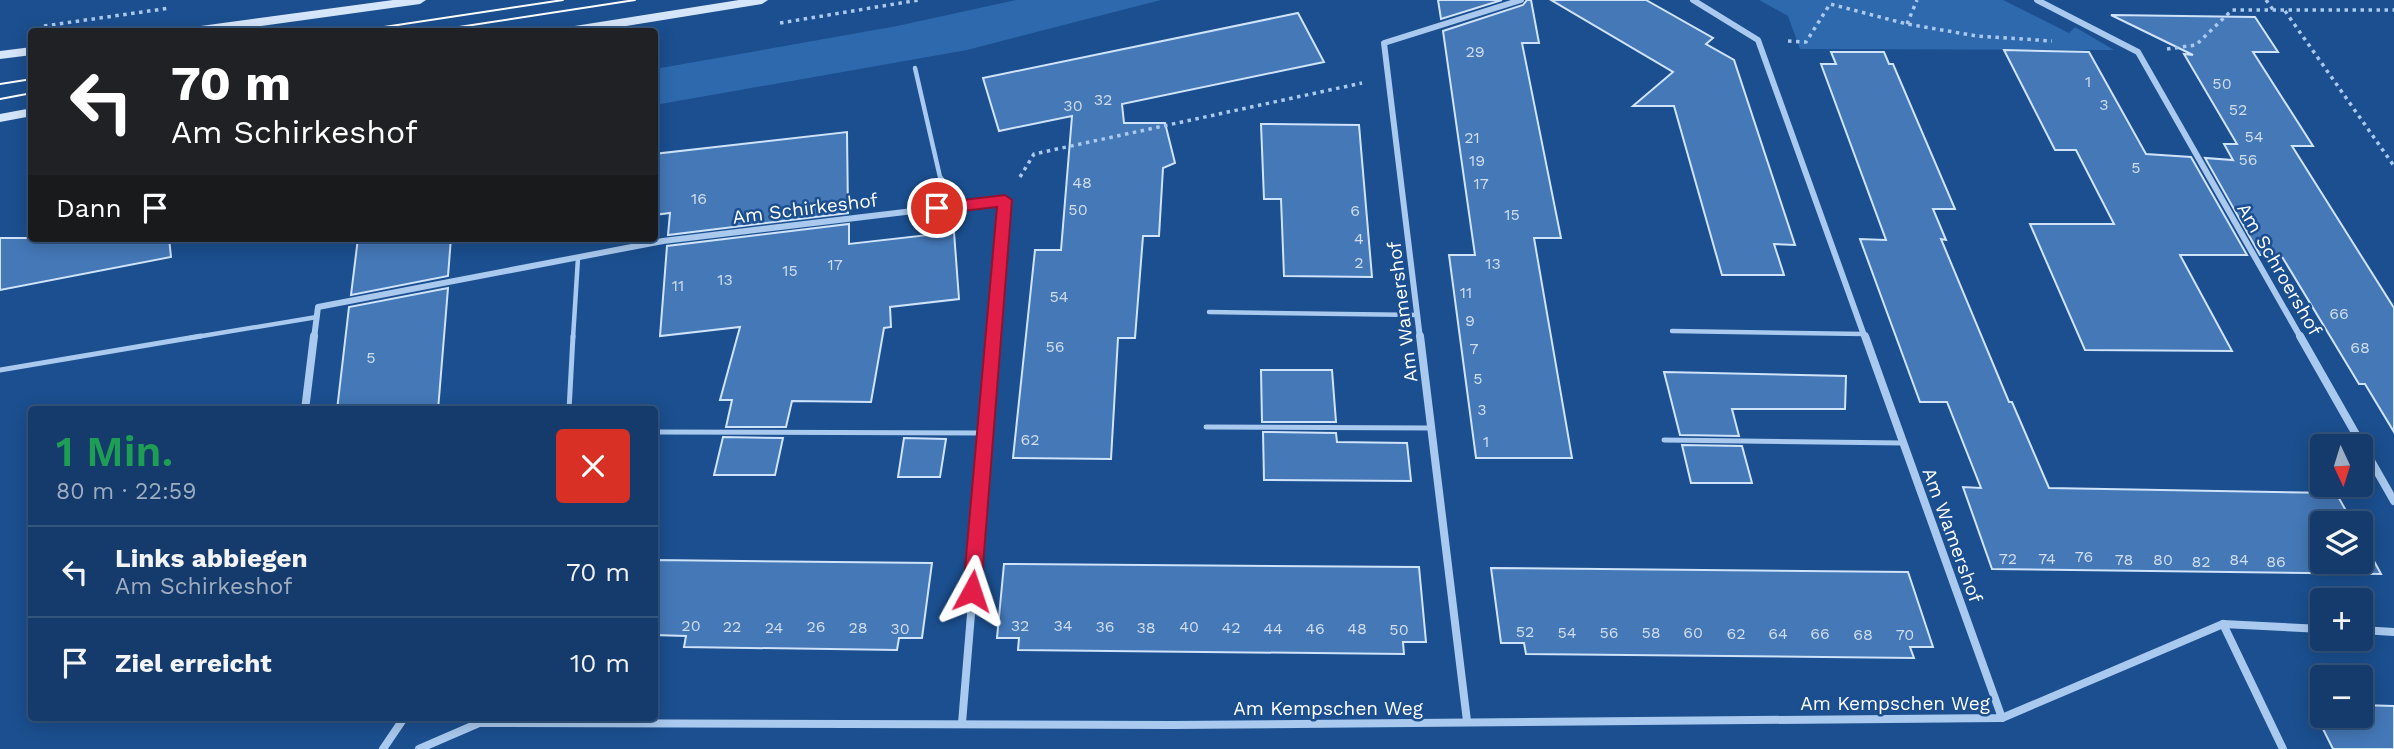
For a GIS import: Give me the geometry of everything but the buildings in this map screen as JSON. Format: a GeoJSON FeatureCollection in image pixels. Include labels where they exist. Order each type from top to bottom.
{"type":"FeatureCollection","features":[{"type":"Feature","properties":{"kind":"main road"},"geometry":{"type":"LineString","coordinates":[[216,28],[420,0]]}},
{"type":"Feature","properties":{"kind":"main road"},"geometry":{"type":"LineString","coordinates":[[587,28],[762,0]]}},
{"type":"Feature","properties":{"kind":"main road"},"geometry":{"type":"LineString","coordinates":[[0,55],[28,52]]}},
{"type":"Feature","properties":{"kind":"main road"},"geometry":{"type":"LineString","coordinates":[[0,118],[28,113]]}},
{"type":"Feature","properties":{"kind":"street","name":"Am Wamershof"},"geometry":{"type":"LineString","coordinates":[[1467,722],[1384,43],[1521,0]]}},
{"type":"Feature","properties":{"kind":"street"},"geometry":{"type":"LineString","coordinates":[[1693,0],[1758,40]]}},
{"type":"Feature","properties":{"kind":"street"},"geometry":{"type":"LineString","coordinates":[[2037,0],[2138,52]]}},
{"type":"Feature","properties":{"kind":"street","name":"Am Wamershof"},"geometry":{"type":"LineString","coordinates":[[1758,40],[2002,718]]}},
{"type":"Feature","properties":{"kind":"street","name":"Am Schroershof"},"geometry":{"type":"LineString","coordinates":[[2138,52],[2394,501]]}},
{"type":"Feature","properties":{"kind":"street"},"geometry":{"type":"LineString","coordinates":[[962,723],[1005,200]]}},
{"type":"Feature","properties":{"kind":"street","name":"Am Schirkeshof"},"geometry":{"type":"LineString","coordinates":[[658,242],[1005,200]]}},
{"type":"Feature","properties":{"kind":"street","name":"Am Schirkeshof"},"geometry":{"type":"LineString","coordinates":[[317,317],[318,307],[658,242]]}},
{"type":"Feature","properties":{"kind":"street"},"geometry":{"type":"LineString","coordinates":[[306,406],[317,317]]}},
{"type":"Feature","properties":{"kind":"street"},"geometry":{"type":"LineString","coordinates":[[2223,624],[2283,749]]}},
{"type":"Feature","properties":{"kind":"street","name":"Am Kempschen Weg"},"geometry":{"type":"LineString","coordinates":[[419,749],[479,723],[1200,725],[2002,718],[2223,624],[2310,628]]}},
{"type":"Feature","properties":{"kind":"street"},"geometry":{"type":"LineString","coordinates":[[2373,631],[2394,632]]}},
{"type":"Feature","properties":{"kind":"street"},"geometry":{"type":"LineString","coordinates":[[383,749],[402,721]]}},
{"type":"Feature","properties":{"kind":"lane"},"geometry":{"type":"LineString","coordinates":[[915,68],[940,177],[964,205]]}},
{"type":"Feature","properties":{"kind":"lane"},"geometry":{"type":"LineString","coordinates":[[569,406],[578,257]]}},
{"type":"Feature","properties":{"kind":"lane"},"geometry":{"type":"LineString","coordinates":[[1209,312],[1419,314]]}},
{"type":"Feature","properties":{"kind":"lane"},"geometry":{"type":"LineString","coordinates":[[0,370],[317,317]]}},
{"type":"Feature","properties":{"kind":"lane"},"geometry":{"type":"LineString","coordinates":[[1672,331],[1864,334]]}},
{"type":"Feature","properties":{"kind":"lane"},"geometry":{"type":"LineString","coordinates":[[1206,427],[1432,428]]}},
{"type":"Feature","properties":{"kind":"lane"},"geometry":{"type":"LineString","coordinates":[[658,432],[985,433]]}},
{"type":"Feature","properties":{"kind":"lane"},"geometry":{"type":"LineString","coordinates":[[1664,440],[1903,443]]}},
{"type":"Feature","properties":{"kind":"path"},"geometry":{"type":"LineString","coordinates":[[769,25],[919,0]]}},
{"type":"Feature","properties":{"kind":"path"},"geometry":{"type":"LineString","coordinates":[[1907,24],[1917,0]]}},
{"type":"Feature","properties":{"kind":"path"},"geometry":{"type":"LineString","coordinates":[[2266,0],[2274,11]]}},
{"type":"Feature","properties":{"kind":"path"},"geometry":{"type":"LineString","coordinates":[[1758,40],[1805,42],[1830,4],[1907,24],[1977,37],[2055,41]]}},
{"type":"Feature","properties":{"kind":"path"},"geometry":{"type":"LineString","coordinates":[[40,26],[173,8]]}},
{"type":"Feature","properties":{"kind":"path"},"geometry":{"type":"LineString","coordinates":[[2138,52],[2196,45],[2232,10],[2394,10]]}},
{"type":"Feature","properties":{"kind":"path"},"geometry":{"type":"LineString","coordinates":[[2284,11],[2394,166]]}},
{"type":"Feature","properties":{"kind":"path"},"geometry":{"type":"LineString","coordinates":[[1005,200],[1034,154],[1390,76]]}},
{"type":"Feature","properties":{"kind":"shaded area"},"geometry":{"type":"Polygon","coordinates":[[[1016,0],[1161,0],[967,50],[658,104],[658,68],[897,26],[1016,0]]]}},
{"type":"Feature","properties":{"kind":"shaded area"},"geometry":{"type":"Polygon","coordinates":[[[1759,0],[2003,0],[2069,33],[2075,27],[2114,50],[1800,49],[1788,16],[1759,0]]]}},
{"type":"Feature","properties":{"kind":"tram line"},"geometry":{"type":"LineString","coordinates":[[378,28],[563,0]]}},
{"type":"Feature","properties":{"kind":"tram line"},"geometry":{"type":"LineString","coordinates":[[452,28],[635,0]]}},
{"type":"Feature","properties":{"kind":"tram line"},"geometry":{"type":"LineString","coordinates":[[0,84],[28,80]]}},
{"type":"Feature","properties":{"kind":"tram line"},"geometry":{"type":"LineString","coordinates":[[0,99],[28,94]]}},
{"type":"Feature","properties":{"kind":"route"},"geometry":{"type":"LineString","coordinates":[[937,208],[1005,200],[972,591]]}}]}
